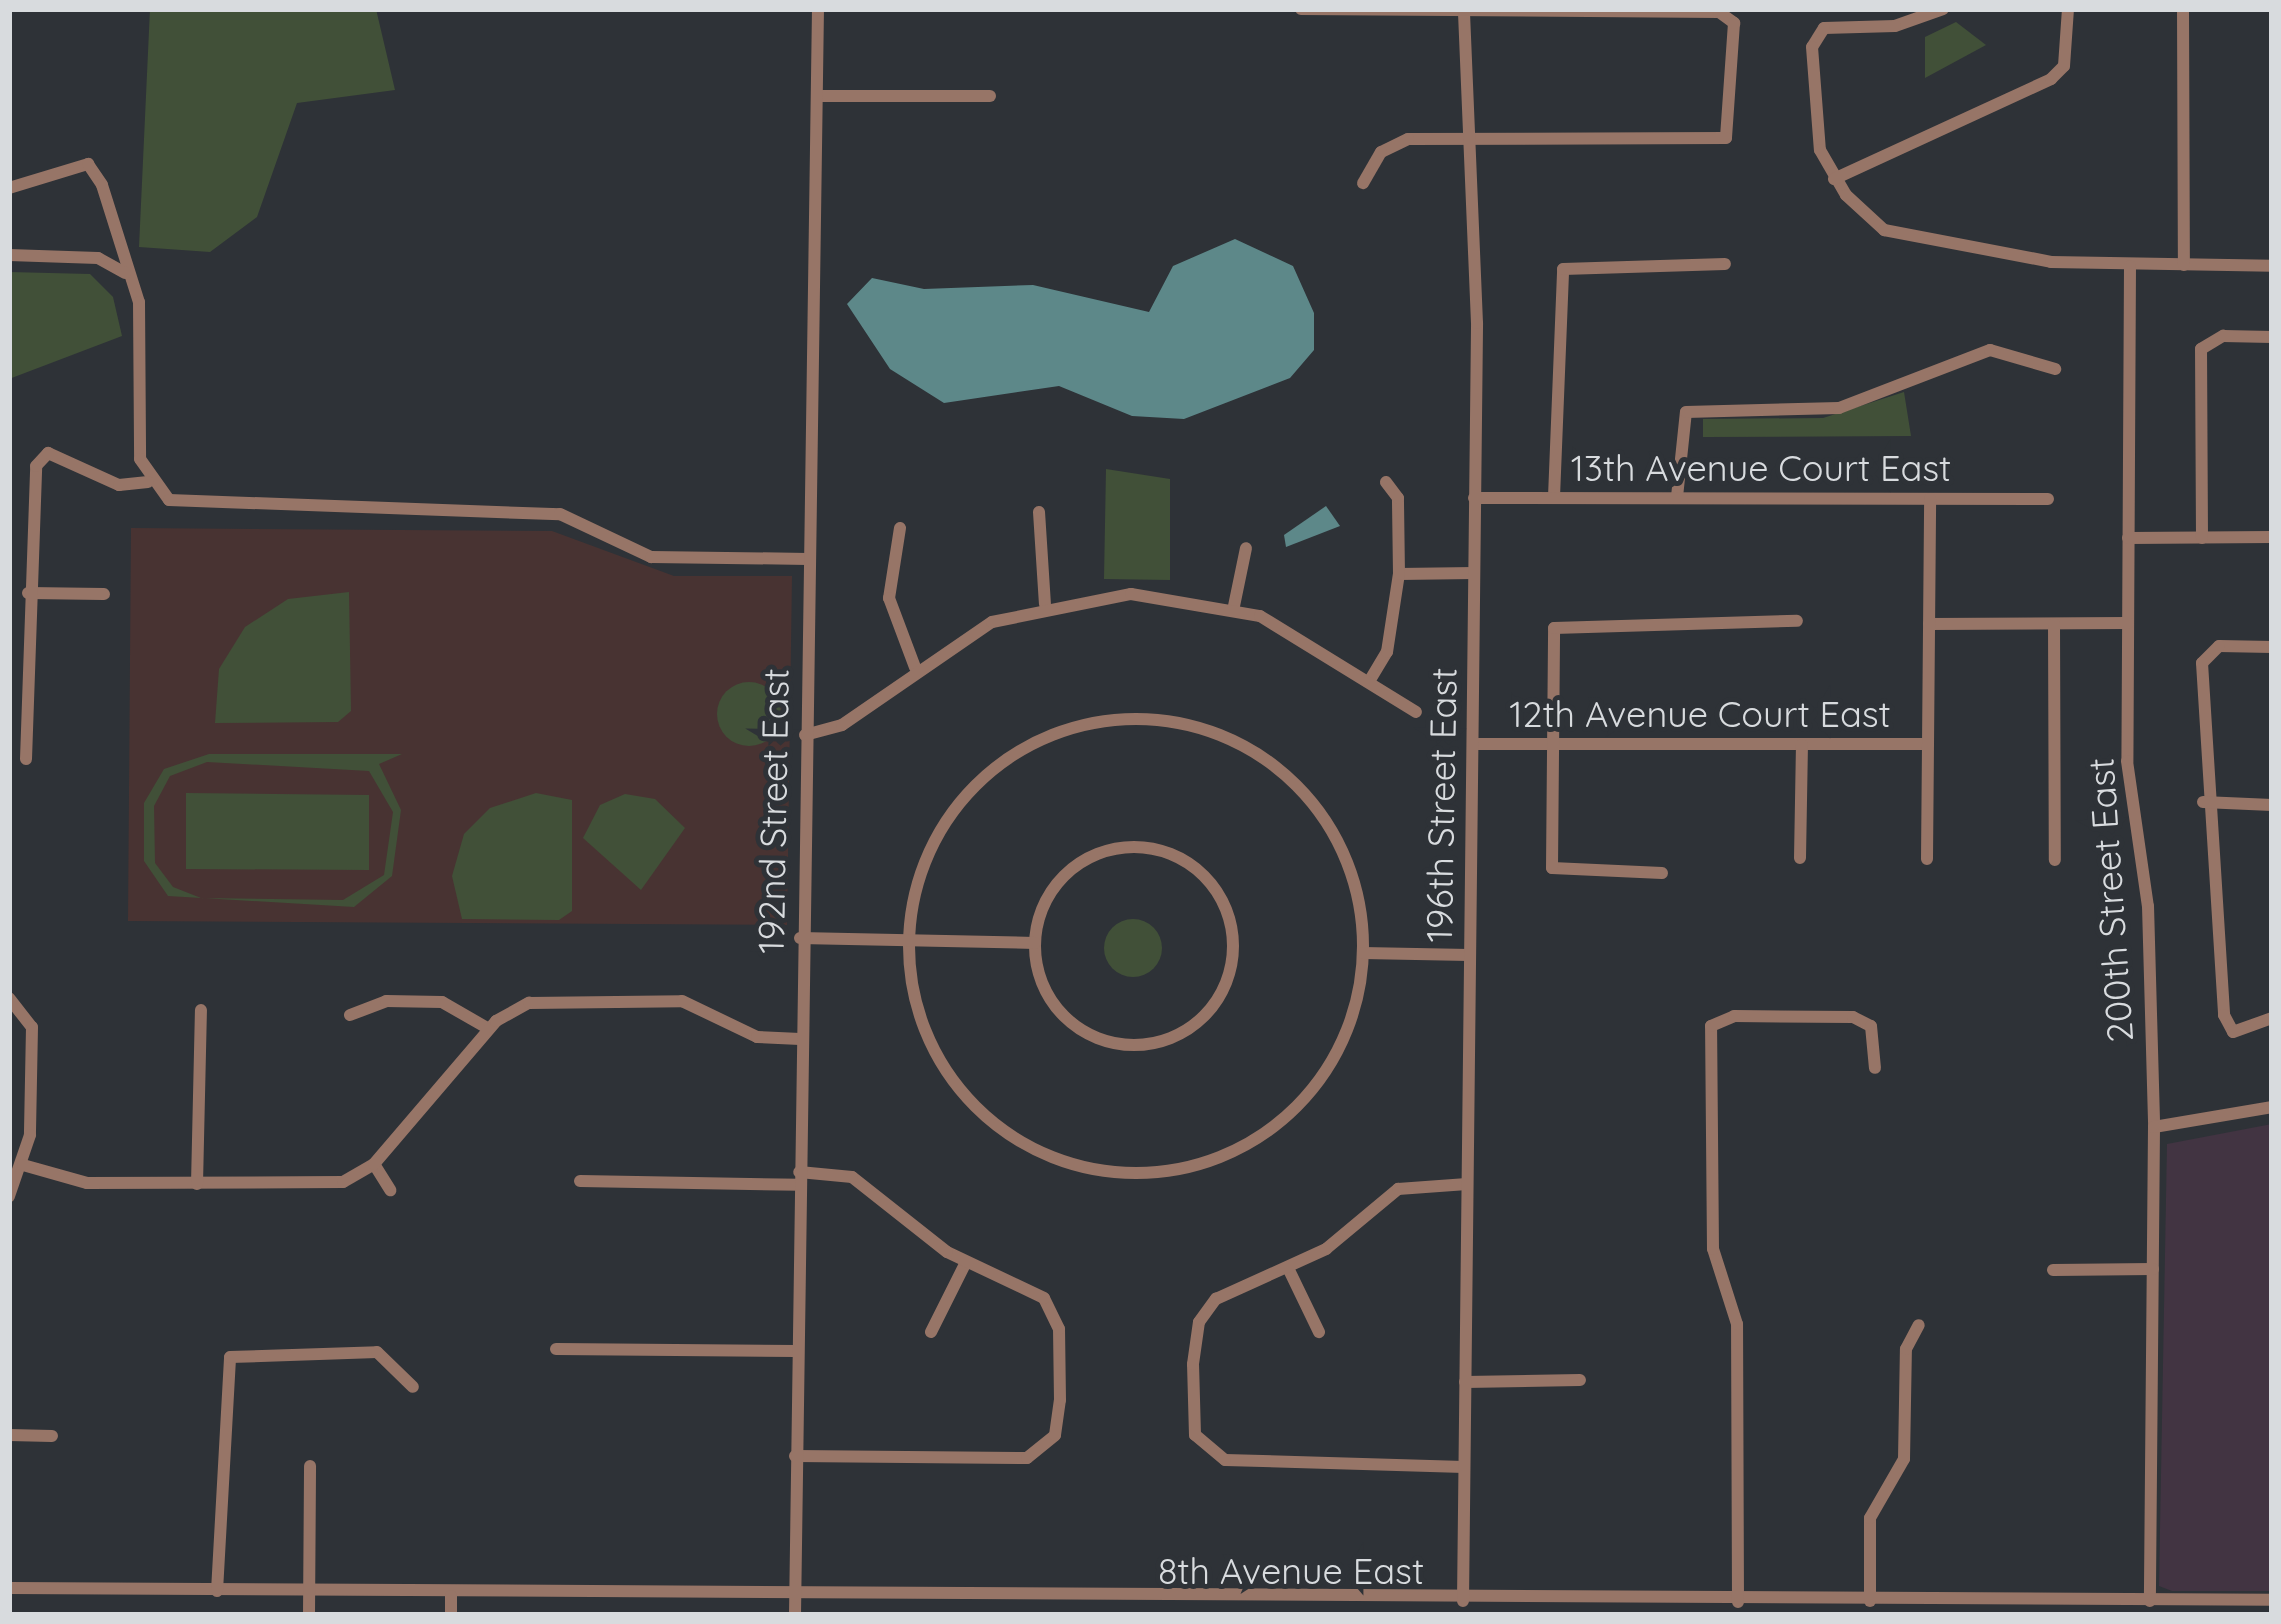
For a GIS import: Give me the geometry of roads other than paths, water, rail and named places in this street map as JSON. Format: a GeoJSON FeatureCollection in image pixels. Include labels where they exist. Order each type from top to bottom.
{"type":"FeatureCollection","features":[{"type":"Feature","properties":{"kind":"street","name":"192nd Street East"},"geometry":{"type":"LineString","coordinates":[[794,1615],[800,938],[818,9]]}},
{"type":"Feature","properties":{"kind":"street"},"geometry":{"type":"LineString","coordinates":[[1301,9],[1647,10],[1730,18],[1726,137],[1393,143],[1363,183]]}},
{"type":"Feature","properties":{"kind":"street"},"geometry":{"type":"LineString","coordinates":[[1942,9],[1894,26],[1824,28],[1811,102],[1834,179],[1903,239],[2130,266],[2272,266]]}},
{"type":"Feature","properties":{"kind":"street"},"geometry":{"type":"LineString","coordinates":[[1834,179],[2064,66],[2068,9]]}},
{"type":"Feature","properties":{"kind":"street"},"geometry":{"type":"LineString","coordinates":[[2183,9],[2184,266]]}},
{"type":"Feature","properties":{"kind":"street","name":"196th Street East"},"geometry":{"type":"LineString","coordinates":[[1463,1601],[1477,252],[1464,139],[1464,11]]}},
{"type":"Feature","properties":{"kind":"street"},"geometry":{"type":"LineString","coordinates":[[817,96],[990,96]]}},
{"type":"Feature","properties":{"kind":"street"},"geometry":{"type":"LineString","coordinates":[[9,188],[88,164],[123,234],[126,274],[140,312],[148,482]]}},
{"type":"Feature","properties":{"kind":"street"},"geometry":{"type":"LineString","coordinates":[[9,254],[98,258],[126,274]]}},
{"type":"Feature","properties":{"kind":"street"},"geometry":{"type":"LineString","coordinates":[[1554,497],[1562,269],[1725,264]]}},
{"type":"Feature","properties":{"kind":"street","name":"200th Street East"},"geometry":{"type":"LineString","coordinates":[[2130,266],[2128,623],[2154,1127],[2150,1601]]}},
{"type":"Feature","properties":{"kind":"street"},"geometry":{"type":"LineString","coordinates":[[2202,538],[2207,340],[2272,337]]}},
{"type":"Feature","properties":{"kind":"street"},"geometry":{"type":"LineString","coordinates":[[1678,496],[1681,416],[1839,408],[1990,350],[2055,368]]}},
{"type":"Feature","properties":{"kind":"street"},"geometry":{"type":"LineString","coordinates":[[26,758],[31,486],[44,454],[118,485],[148,482],[192,508],[560,514],[651,557],[808,559]]}},
{"type":"Feature","properties":{"kind":"street"},"geometry":{"type":"LineString","coordinates":[[1370,680],[1387,652],[1399,574],[1398,498],[1386,482]]}},
{"type":"Feature","properties":{"kind":"street","name":"13th Avenue Court East"},"geometry":{"type":"LineString","coordinates":[[1474,498],[2048,499]]}},
{"type":"Feature","properties":{"kind":"street"},"geometry":{"type":"LineString","coordinates":[[1927,859],[1930,499]]}},
{"type":"Feature","properties":{"kind":"street"},"geometry":{"type":"LineString","coordinates":[[1039,512],[1046,604]]}},
{"type":"Feature","properties":{"kind":"street"},"geometry":{"type":"LineString","coordinates":[[900,528],[889,598],[915,667]]}},
{"type":"Feature","properties":{"kind":"street"},"geometry":{"type":"LineString","coordinates":[[2128,538],[2272,538]]}},
{"type":"Feature","properties":{"kind":"street"},"geometry":{"type":"LineString","coordinates":[[1234,606],[1246,548]]}},
{"type":"Feature","properties":{"kind":"street"},"geometry":{"type":"LineString","coordinates":[[1399,574],[1474,573]]}},
{"type":"Feature","properties":{"kind":"street"},"geometry":{"type":"LineString","coordinates":[[28,593],[104,594]]}},
{"type":"Feature","properties":{"kind":"street"},"geometry":{"type":"LineString","coordinates":[[805,736],[842,725],[915,667],[1046,604],[1131,594],[1234,606],[1370,680],[1416,712]]}},
{"type":"Feature","properties":{"kind":"street"},"geometry":{"type":"LineString","coordinates":[[1662,873],[1557,874],[1551,744],[1561,622],[1797,621]]}},
{"type":"Feature","properties":{"kind":"street"},"geometry":{"type":"LineString","coordinates":[[1929,624],[2128,623]]}},
{"type":"Feature","properties":{"kind":"street"},"geometry":{"type":"LineString","coordinates":[[2054,624],[2055,860]]}},
{"type":"Feature","properties":{"kind":"street"},"geometry":{"type":"LineString","coordinates":[[2272,647],[2207,649],[2203,802],[2230,1030],[2272,1018]]}},
{"type":"Feature","properties":{"kind":"street"},"geometry":{"type":"LineString","coordinates":[[1142,718],[1222,735],[1292,780],[1346,859],[1363,953],[1336,1054],[1287,1116],[1220,1157],[1117,1173],[1041,1153],[959,1088],[921,1019],[909,941],[926,860],[980,781],[1061,731],[1142,718]]}},
{"type":"Feature","properties":{"kind":"street","name":"12th Avenue Court East"},"geometry":{"type":"LineString","coordinates":[[1473,744],[1928,744]]}},
{"type":"Feature","properties":{"kind":"street"},"geometry":{"type":"LineString","coordinates":[[1800,858],[1802,745]]}},
{"type":"Feature","properties":{"kind":"street"},"geometry":{"type":"LineString","coordinates":[[2203,802],[2272,805]]}},
{"type":"Feature","properties":{"kind":"street"},"geometry":{"type":"LineString","coordinates":[[1137,848],[1206,878],[1233,949],[1202,1018],[1131,1046],[1062,1014],[1035,944],[1066,874],[1137,848]]}},
{"type":"Feature","properties":{"kind":"street"},"geometry":{"type":"LineString","coordinates":[[800,938],[1035,944]]}},
{"type":"Feature","properties":{"kind":"street"},"geometry":{"type":"LineString","coordinates":[[1363,953],[1469,955]]}},
{"type":"Feature","properties":{"kind":"street"},"geometry":{"type":"LineString","coordinates":[[9,998],[24,1006],[23,1165],[9,1196]]}},
{"type":"Feature","properties":{"kind":"street"},"geometry":{"type":"LineString","coordinates":[[23,1165],[87,1183],[344,1183],[374,1164],[489,1029],[529,1003],[670,1000],[757,1036],[800,1039]]}},
{"type":"Feature","properties":{"kind":"street"},"geometry":{"type":"LineString","coordinates":[[350,1015],[386,1001],[442,1002],[489,1029]]}},
{"type":"Feature","properties":{"kind":"street"},"geometry":{"type":"LineString","coordinates":[[197,1184],[201,1010]]}},
{"type":"Feature","properties":{"kind":"street"},"geometry":{"type":"LineString","coordinates":[[1738,1602],[1737,1324],[1713,1249],[1713,1022],[1853,1017],[1871,1026],[1875,1067]]}},
{"type":"Feature","properties":{"kind":"street"},"geometry":{"type":"LineString","coordinates":[[2154,1127],[2272,1107]]}},
{"type":"Feature","properties":{"kind":"street"},"geometry":{"type":"LineString","coordinates":[[374,1164],[390,1190]]}},
{"type":"Feature","properties":{"kind":"street"},"geometry":{"type":"LineString","coordinates":[[580,1181],[852,1177],[966,1262],[1034,1291],[1056,1315],[1060,1400],[1046,1447],[1016,1459],[796,1456]]}},
{"type":"Feature","properties":{"kind":"street"},"geometry":{"type":"LineString","coordinates":[[1464,1467],[1240,1463],[1206,1451],[1194,1417],[1199,1322],[1229,1291],[1288,1270],[1398,1189],[1467,1184]]}},
{"type":"Feature","properties":{"kind":"street"},"geometry":{"type":"LineString","coordinates":[[931,1332],[966,1262]]}},
{"type":"Feature","properties":{"kind":"street"},"geometry":{"type":"LineString","coordinates":[[2053,1270],[2153,1269]]}},
{"type":"Feature","properties":{"kind":"street"},"geometry":{"type":"LineString","coordinates":[[1288,1270],[1318,1332]]}},
{"type":"Feature","properties":{"kind":"street"},"geometry":{"type":"LineString","coordinates":[[1870,1601],[1870,1518],[1904,1459],[1906,1349],[1919,1325]]}},
{"type":"Feature","properties":{"kind":"street"},"geometry":{"type":"LineString","coordinates":[[556,1349],[796,1351]]}},
{"type":"Feature","properties":{"kind":"street"},"geometry":{"type":"LineString","coordinates":[[217,1591],[230,1357],[377,1352],[413,1388]]}},
{"type":"Feature","properties":{"kind":"street"},"geometry":{"type":"LineString","coordinates":[[1465,1382],[1580,1380]]}},
{"type":"Feature","properties":{"kind":"street"},"geometry":{"type":"LineString","coordinates":[[9,1435],[52,1436]]}},
{"type":"Feature","properties":{"kind":"street"},"geometry":{"type":"LineString","coordinates":[[309,1615],[310,1466]]}},
{"type":"Feature","properties":{"kind":"street","name":"8th Avenue East"},"geometry":{"type":"LineString","coordinates":[[9,1588],[706,1599],[2272,1600]]}},
{"type":"Feature","properties":{"kind":"street"},"geometry":{"type":"LineString","coordinates":[[451,1596],[451,1615]]}},
{"type":"Feature","properties":{"kind":"street"},"geometry":{"type":"LineString","coordinates":[[580,1598],[580,1615]]}},
{"type":"Feature","properties":{"kind":"street"},"geometry":{"type":"LineString","coordinates":[[706,1599],[706,1615]]}},
{"type":"Feature","properties":{"kind":"water"},"geometry":{"type":"Polygon","coordinates":[[[1235,239],[1293,266],[1314,313],[1314,350],[1290,378],[1184,419],[1132,416],[1059,386],[944,403],[890,369],[847,304],[872,278],[924,289],[1033,285],[1149,312],[1173,266],[1235,239]]]}},
{"type":"Feature","properties":{"kind":"water"},"geometry":{"type":"Polygon","coordinates":[[[1326,506],[1340,526],[1286,547],[1284,535],[1326,506]]]}}]}
